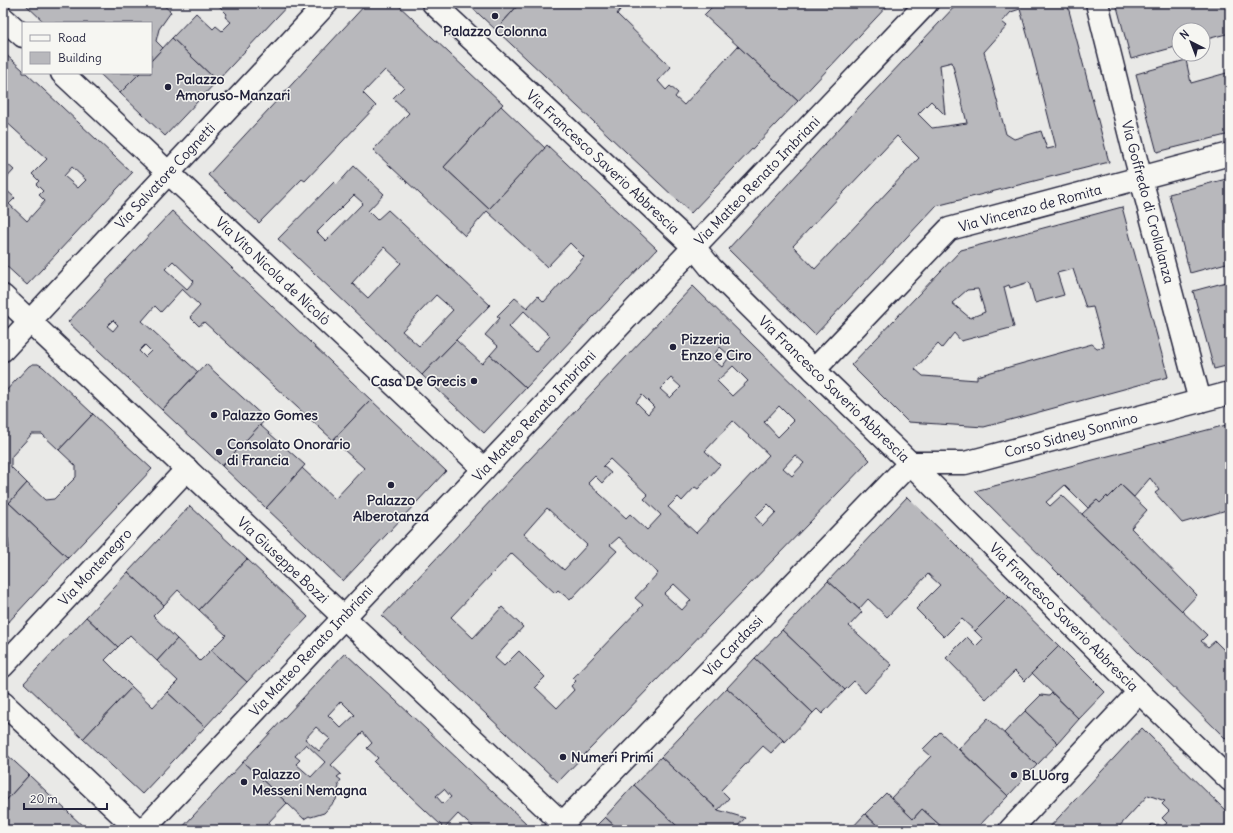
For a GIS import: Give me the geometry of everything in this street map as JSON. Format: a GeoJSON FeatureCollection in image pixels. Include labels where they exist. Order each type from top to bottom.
{"type":"FeatureCollection","features":[{"type":"Feature","properties":{"kind":"street","name":"Via Salvatore Cognetti"},"geometry":{"type":"LineString","coordinates":[[3,350],[327,3]]}},
{"type":"Feature","properties":{"kind":"street","name":"Via Francesco Saverio Abbrescia"},"geometry":{"type":"LineString","coordinates":[[432,3],[694,247],[711,268],[910,463],[1139,692],[1230,780]]}},
{"type":"Feature","properties":{"kind":"street","name":"Via Matteo Renato Imbriani"},"geometry":{"type":"LineString","coordinates":[[143,830],[343,617],[926,3]]}},
{"type":"Feature","properties":{"kind":"street","name":"Via Goffredo di Crollalanza"},"geometry":{"type":"LineString","coordinates":[[1097,3],[1141,178],[1200,401]]}},
{"type":"Feature","properties":{"kind":"street"},"geometry":{"type":"LineString","coordinates":[[3,18],[22,35]]}},
{"type":"Feature","properties":{"kind":"street","name":"Via Vito Nicola de Nicolò"},"geometry":{"type":"LineString","coordinates":[[63,74],[484,469]]}},
{"type":"Feature","properties":{"kind":"street","name":"Via Vincenzo de Romita"},"geometry":{"type":"LineString","coordinates":[[814,370],[949,230],[1230,154]]}},
{"type":"Feature","properties":{"kind":"street","name":"Via Giuseppe Bozzi"},"geometry":{"type":"LineString","coordinates":[[3,296],[343,617],[559,827]]}},
{"type":"Feature","properties":{"kind":"street","name":"Corso Sidney Sonnino"},"geometry":{"type":"LineString","coordinates":[[910,463],[965,462],[1230,393]]}},
{"type":"Feature","properties":{"kind":"street","name":"Via Cardassi"},"geometry":{"type":"LineString","coordinates":[[559,827],[910,463]]}},
{"type":"Feature","properties":{"kind":"street","name":"Via Montenegro"},"geometry":{"type":"LineString","coordinates":[[3,666],[187,469]]}},
{"type":"Feature","properties":{"kind":"street"},"geometry":{"type":"LineString","coordinates":[[1010,830],[1139,692]]}},
{"type":"Feature","properties":{"kind":"street"},"geometry":{"type":"LineString","coordinates":[[3,703],[138,830]]}},
{"type":"Feature","properties":{"kind":"building"},"geometry":{"type":"Polygon","coordinates":[[[24,3],[161,3],[171,12],[159,29],[156,41],[163,48],[152,60],[152,22],[44,22],[24,3]]]}},
{"type":"Feature","properties":{"kind":"building"},"geometry":{"type":"Polygon","coordinates":[[[216,3],[290,3],[217,81],[172,38],[196,13],[213,29],[216,26],[222,31],[231,22],[225,17],[227,14],[216,3]]]}},
{"type":"Feature","properties":{"kind":"building"},"geometry":{"type":"Polygon","coordinates":[[[367,3],[396,3],[503,104],[444,167],[489,209],[547,145],[657,249],[526,388],[490,355],[498,346],[485,335],[500,318],[497,316],[515,298],[527,308],[538,296],[544,302],[584,257],[570,243],[547,267],[487,211],[465,236],[390,166],[373,150],[409,113],[393,98],[404,87],[385,70],[363,93],[376,106],[305,181],[302,179],[259,223],[208,175],[367,3]],[[524,311],[509,327],[535,352],[550,336],[524,311]]]}},
{"type":"Feature","properties":{"kind":"building","name":"Palazzo Colonna"},"geometry":{"type":"Polygon","coordinates":[[[467,3],[520,3],[496,30],[467,3]]]}},
{"type":"Feature","properties":{"kind":"building"},"geometry":{"type":"Polygon","coordinates":[[[520,3],[625,3],[617,14],[671,67],[658,81],[666,90],[670,86],[678,93],[675,97],[684,105],[738,46],[798,101],[691,213],[496,30],[520,3]]]}},
{"type":"Feature","properties":{"kind":"building"},"geometry":{"type":"Polygon","coordinates":[[[716,3],[890,3],[798,101],[704,15],[716,3]]]}},
{"type":"Feature","properties":{"kind":"building"},"geometry":{"type":"Polygon","coordinates":[[[958,3],[1067,3],[1109,162],[936,206],[815,335],[728,249],[958,3]],[[1020,9],[1011,12],[1002,22],[1007,26],[984,52],[1006,134],[1014,139],[1041,131],[1047,149],[1056,147],[1031,48],[1020,9]],[[952,62],[940,65],[945,115],[931,101],[918,114],[932,128],[967,123],[952,62]],[[897,136],[793,246],[815,269],[919,158],[897,136]]]}},
{"type":"Feature","properties":{"kind":"building"},"geometry":{"type":"Polygon","coordinates":[[[1116,3],[1230,3],[1230,33],[1211,38],[1211,22],[1171,22],[1171,48],[1131,59],[1116,3]]]}},
{"type":"Feature","properties":{"kind":"building","name":"Palazzo Amoruso-Manzari"},"geometry":{"type":"Polygon","coordinates":[[[172,38],[217,81],[165,136],[120,93],[139,74],[152,74],[152,60],[172,38]]]}},
{"type":"Feature","properties":{"kind":"building"},"geometry":{"type":"Polygon","coordinates":[[[3,52],[22,69],[22,74],[27,74],[132,173],[27,285],[3,263],[3,187],[15,198],[9,204],[27,221],[45,201],[39,195],[43,191],[36,184],[39,181],[32,174],[47,159],[3,119],[3,52]],[[72,167],[64,176],[78,188],[86,180],[72,167]]]}},
{"type":"Feature","properties":{"kind":"building"},"geometry":{"type":"Polygon","coordinates":[[[1179,62],[1186,62],[1191,83],[1230,72],[1230,134],[1157,152],[1136,74],[1179,62]]]}},
{"type":"Feature","properties":{"kind":"building"},"geometry":{"type":"Polygon","coordinates":[[[100,74],[139,74],[120,93],[100,74]]]}},
{"type":"Feature","properties":{"kind":"building"},"geometry":{"type":"Polygon","coordinates":[[[501,106],[545,148],[489,209],[444,167],[501,106]]]}},
{"type":"Feature","properties":{"kind":"building"},"geometry":{"type":"Polygon","coordinates":[[[3,160],[14,170],[3,182],[3,160]]]}},
{"type":"Feature","properties":{"kind":"building"},"geometry":{"type":"Polygon","coordinates":[[[354,166],[384,194],[368,211],[377,220],[388,210],[490,305],[422,375],[278,239],[334,182],[337,185],[354,166]],[[354,195],[317,232],[326,241],[363,203],[354,195]],[[384,247],[352,283],[368,298],[401,263],[384,247]],[[436,295],[402,331],[419,346],[453,310],[436,295]]]}},
{"type":"Feature","properties":{"kind":"building"},"geometry":{"type":"Polygon","coordinates":[[[1230,178],[1230,262],[1190,273],[1169,194],[1230,178]]]}},
{"type":"Feature","properties":{"kind":"building"},"geometry":{"type":"Polygon","coordinates":[[[1122,207],[1168,377],[984,427],[908,422],[851,365],[961,250],[1122,207]],[[1073,269],[1057,273],[1064,295],[1035,303],[1029,282],[1010,288],[1009,285],[1004,287],[1014,327],[961,341],[954,333],[942,348],[938,344],[915,369],[923,376],[977,380],[977,376],[1092,344],[1097,348],[1104,347],[1093,307],[1086,308],[1073,269]],[[978,289],[967,290],[952,303],[970,318],[985,312],[978,289]]]}},
{"type":"Feature","properties":{"kind":"building"},"geometry":{"type":"Polygon","coordinates":[[[172,211],[371,400],[333,440],[204,322],[199,326],[190,317],[200,306],[182,289],[161,312],[155,306],[142,321],[198,372],[162,410],[68,322],[172,211]],[[173,261],[165,269],[187,289],[194,281],[173,261]],[[113,320],[107,326],[113,331],[118,325],[113,320]],[[145,345],[139,351],[145,357],[151,351],[145,345]]]}},
{"type":"Feature","properties":{"kind":"building"},"geometry":{"type":"Polygon","coordinates":[[[1230,281],[1230,365],[1214,369],[1193,291],[1230,281]]]}},
{"type":"Feature","properties":{"kind":"building"},"geometry":{"type":"Polygon","coordinates":[[[693,286],[870,460],[558,782],[382,616],[693,286]],[[720,347],[711,358],[722,367],[730,356],[720,347]],[[733,366],[717,381],[732,396],[748,381],[733,366]],[[671,378],[660,389],[670,398],[681,387],[671,378]],[[642,395],[636,402],[648,414],[654,407],[642,395]],[[779,406],[764,422],[778,437],[794,421],[779,406]],[[733,421],[705,451],[720,465],[698,489],[695,487],[682,501],[678,497],[668,507],[696,533],[769,455],[733,421]],[[795,455],[783,468],[792,476],[804,463],[795,455]],[[610,459],[603,466],[611,473],[602,483],[595,476],[588,483],[626,518],[630,514],[647,530],[661,515],[644,499],[648,495],[610,459]],[[768,504],[755,517],[763,526],[776,512],[768,504]],[[547,508],[524,534],[564,570],[587,545],[547,508]],[[619,537],[610,545],[617,551],[570,600],[558,590],[555,593],[512,553],[451,617],[473,638],[502,607],[523,627],[495,658],[504,666],[519,651],[545,677],[535,687],[557,708],[574,690],[571,686],[576,681],[573,678],[643,605],[635,598],[658,573],[619,537]],[[674,584],[664,594],[682,610],[691,600],[674,584]]]}},
{"type":"Feature","properties":{"kind":"building","name":"Casa De Grecis"},"geometry":{"type":"Polygon","coordinates":[[[456,340],[482,364],[490,355],[526,388],[484,433],[422,375],[456,340]]]}},
{"type":"Feature","properties":{"kind":"building"},"geometry":{"type":"Polygon","coordinates":[[[38,364],[43,367],[93,414],[59,450],[42,434],[32,434],[11,457],[11,467],[27,483],[9,503],[3,497],[3,394],[29,366],[38,364]]]}},
{"type":"Feature","properties":{"kind":"building","name":"Palazzo Gomes"},"geometry":{"type":"Polygon","coordinates":[[[206,364],[266,419],[222,466],[162,410],[206,364]]]}},
{"type":"Feature","properties":{"kind":"building","name":"Palazzo Alberotanza"},"geometry":{"type":"Polygon","coordinates":[[[371,400],[446,471],[343,581],[266,508],[302,468],[335,499],[364,468],[333,440],[371,400]]]}},
{"type":"Feature","properties":{"kind":"building"},"geometry":{"type":"Polygon","coordinates":[[[93,414],[152,469],[68,558],[9,503],[27,483],[45,500],[54,499],[76,477],[76,466],[59,450],[93,414]]]}},
{"type":"Feature","properties":{"kind":"building"},"geometry":{"type":"Polygon","coordinates":[[[1230,424],[1230,509],[1182,523],[1155,493],[1159,490],[1150,478],[1134,497],[1121,485],[1108,498],[1107,496],[1100,503],[1097,500],[1088,508],[1065,485],[1046,502],[1050,506],[1062,495],[1207,635],[1201,641],[1208,647],[1215,641],[1227,653],[1230,652],[1230,743],[975,491],[1230,424]]]}},
{"type":"Feature","properties":{"kind":"building"},"geometry":{"type":"Polygon","coordinates":[[[260,425],[305,465],[266,508],[222,466],[260,425]]]}},
{"type":"Feature","properties":{"kind":"building"},"geometry":{"type":"Polygon","coordinates":[[[1121,485],[1147,510],[1131,528],[1197,595],[1182,611],[1082,514],[1097,500],[1100,503],[1107,496],[1108,498],[1121,485]]]}},
{"type":"Feature","properties":{"kind":"building"},"geometry":{"type":"Polygon","coordinates":[[[3,497],[9,503],[3,509],[3,497]]]}},
{"type":"Feature","properties":{"kind":"building"},"geometry":{"type":"Polygon","coordinates":[[[907,497],[1009,597],[975,631],[962,619],[944,637],[916,609],[940,585],[928,574],[887,617],[868,599],[859,609],[828,581],[907,497]]]}},
{"type":"Feature","properties":{"kind":"building"},"geometry":{"type":"Polygon","coordinates":[[[9,503],[68,558],[3,628],[3,554],[9,548],[8,538],[3,533],[3,509],[9,503]]]}},
{"type":"Feature","properties":{"kind":"building"},"geometry":{"type":"Polygon","coordinates":[[[190,506],[247,559],[199,610],[178,590],[164,605],[128,572],[190,506]]]}},
{"type":"Feature","properties":{"kind":"building"},"geometry":{"type":"Polygon","coordinates":[[[247,559],[308,617],[247,682],[211,650],[226,635],[199,610],[247,559]]]}},
{"type":"Feature","properties":{"kind":"building"},"geometry":{"type":"Polygon","coordinates":[[[128,572],[164,605],[153,616],[177,639],[157,661],[130,635],[118,647],[86,617],[128,572]]]}},
{"type":"Feature","properties":{"kind":"building"},"geometry":{"type":"Polygon","coordinates":[[[828,581],[862,612],[849,626],[892,665],[865,693],[854,681],[845,690],[782,630],[828,581]]]}},
{"type":"Feature","properties":{"kind":"building"},"geometry":{"type":"Polygon","coordinates":[[[1009,597],[1059,646],[1025,681],[1015,671],[986,699],[946,658],[967,637],[976,646],[983,639],[975,631],[1009,597]]]}},
{"type":"Feature","properties":{"kind":"building"},"geometry":{"type":"Polygon","coordinates":[[[86,617],[118,647],[105,660],[132,687],[83,739],[24,683],[86,617]]]}},
{"type":"Feature","properties":{"kind":"building"},"geometry":{"type":"Polygon","coordinates":[[[782,630],[845,690],[822,714],[817,709],[813,713],[755,658],[782,630]]]}},
{"type":"Feature","properties":{"kind":"building"},"geometry":{"type":"Polygon","coordinates":[[[177,639],[200,661],[211,650],[247,682],[205,727],[167,692],[178,681],[157,661],[177,639]]]}},
{"type":"Feature","properties":{"kind":"building"},"geometry":{"type":"Polygon","coordinates":[[[1059,646],[1105,692],[1079,719],[1032,673],[1059,646]]]}},
{"type":"Feature","properties":{"kind":"building"},"geometry":{"type":"Polygon","coordinates":[[[345,653],[526,823],[519,830],[476,830],[458,814],[444,829],[445,830],[438,830],[442,826],[374,762],[378,758],[367,748],[372,743],[363,732],[331,765],[341,774],[337,777],[341,780],[338,784],[339,786],[336,800],[324,813],[311,817],[309,816],[304,819],[243,762],[345,653]],[[341,701],[328,715],[341,728],[355,715],[341,701]],[[316,727],[305,739],[319,751],[330,739],[316,727]],[[306,744],[295,756],[300,760],[296,764],[311,777],[325,762],[306,744]],[[444,789],[436,796],[443,804],[451,797],[444,789]]]}},
{"type":"Feature","properties":{"kind":"building"},"geometry":{"type":"Polygon","coordinates":[[[755,658],[813,713],[785,742],[727,688],[755,658]]]}},
{"type":"Feature","properties":{"kind":"building"},"geometry":{"type":"Polygon","coordinates":[[[132,687],[153,707],[167,692],[205,727],[142,794],[83,739],[132,687]]]}},
{"type":"Feature","properties":{"kind":"building"},"geometry":{"type":"Polygon","coordinates":[[[727,688],[783,740],[771,753],[763,746],[721,790],[729,798],[718,810],[661,757],[727,688]]]}},
{"type":"Feature","properties":{"kind":"building"},"geometry":{"type":"Polygon","coordinates":[[[1052,693],[1079,719],[1058,743],[1025,711],[1041,695],[1049,696],[1052,693]]]}},
{"type":"Feature","properties":{"kind":"building"},"geometry":{"type":"Polygon","coordinates":[[[1025,711],[1058,743],[1037,765],[1004,733],[1025,711]]]}},
{"type":"Feature","properties":{"kind":"building"},"geometry":{"type":"Polygon","coordinates":[[[988,718],[1037,765],[1008,796],[959,749],[988,718]]]}},
{"type":"Feature","properties":{"kind":"building"},"geometry":{"type":"Polygon","coordinates":[[[1142,728],[1230,815],[1230,830],[1146,830],[1152,824],[1155,826],[1158,824],[1162,827],[1167,823],[1162,818],[1169,811],[1162,804],[1165,801],[1148,795],[1116,830],[1047,830],[1142,728]]]}},
{"type":"Feature","properties":{"kind":"building"},"geometry":{"type":"Polygon","coordinates":[[[940,732],[1008,796],[975,830],[945,830],[922,809],[913,819],[891,798],[931,756],[923,749],[940,732]]]}},
{"type":"Feature","properties":{"kind":"building"},"geometry":{"type":"Polygon","coordinates":[[[3,751],[29,775],[3,804],[3,751]]]}},
{"type":"Feature","properties":{"kind":"building"},"geometry":{"type":"Polygon","coordinates":[[[661,757],[718,810],[745,818],[734,830],[681,830],[634,785],[661,757]]]}},
{"type":"Feature","properties":{"kind":"building","name":"Palazzo Messeni Nemagna"},"geometry":{"type":"Polygon","coordinates":[[[243,762],[287,803],[265,826],[269,830],[180,830],[243,762]]]}},
{"type":"Feature","properties":{"kind":"building"},"geometry":{"type":"Polygon","coordinates":[[[29,775],[87,830],[3,830],[3,804],[29,775]]]}},
{"type":"Feature","properties":{"kind":"building"},"geometry":{"type":"Polygon","coordinates":[[[634,785],[681,830],[619,830],[605,817],[634,785]]]}},
{"type":"Feature","properties":{"kind":"building"},"geometry":{"type":"Polygon","coordinates":[[[886,793],[913,819],[922,809],[945,830],[882,830],[865,814],[886,793]]]}},
{"type":"Feature","properties":{"kind":"building"},"geometry":{"type":"Polygon","coordinates":[[[865,814],[882,830],[850,830],[865,814]]]}},
{"type":"Feature","properties":{"kind":"building"},"geometry":{"type":"Polygon","coordinates":[[[605,817],[619,830],[592,830],[605,817]]]}},
{"type":"Feature","properties":{"kind":"place","name":"Palazzo Colonna"},"geometry":{"type":"Point","coordinates":[495,16]}},
{"type":"Feature","properties":{"kind":"place","name":"Palazzo Amoruso-Manzari"},"geometry":{"type":"Point","coordinates":[168,87]}},
{"type":"Feature","properties":{"kind":"place","name":"Pizzeria Enzo e Ciro"},"geometry":{"type":"Point","coordinates":[673,347]}},
{"type":"Feature","properties":{"kind":"place","name":"Casa De Grecis"},"geometry":{"type":"Point","coordinates":[474,381]}},
{"type":"Feature","properties":{"kind":"place","name":"Palazzo Gomes"},"geometry":{"type":"Point","coordinates":[214,415]}},
{"type":"Feature","properties":{"kind":"place","name":"Consolato Onorario di Francia"},"geometry":{"type":"Point","coordinates":[219,452]}},
{"type":"Feature","properties":{"kind":"place","name":"Palazzo Alberotanza"},"geometry":{"type":"Point","coordinates":[391,485]}},
{"type":"Feature","properties":{"kind":"place","name":"Numeri Primi"},"geometry":{"type":"Point","coordinates":[563,757]}},
{"type":"Feature","properties":{"kind":"place","name":"BLUorg"},"geometry":{"type":"Point","coordinates":[1014,775]}},
{"type":"Feature","properties":{"kind":"place","name":"Palazzo Messeni Nemagna"},"geometry":{"type":"Point","coordinates":[244,782]}}]}
